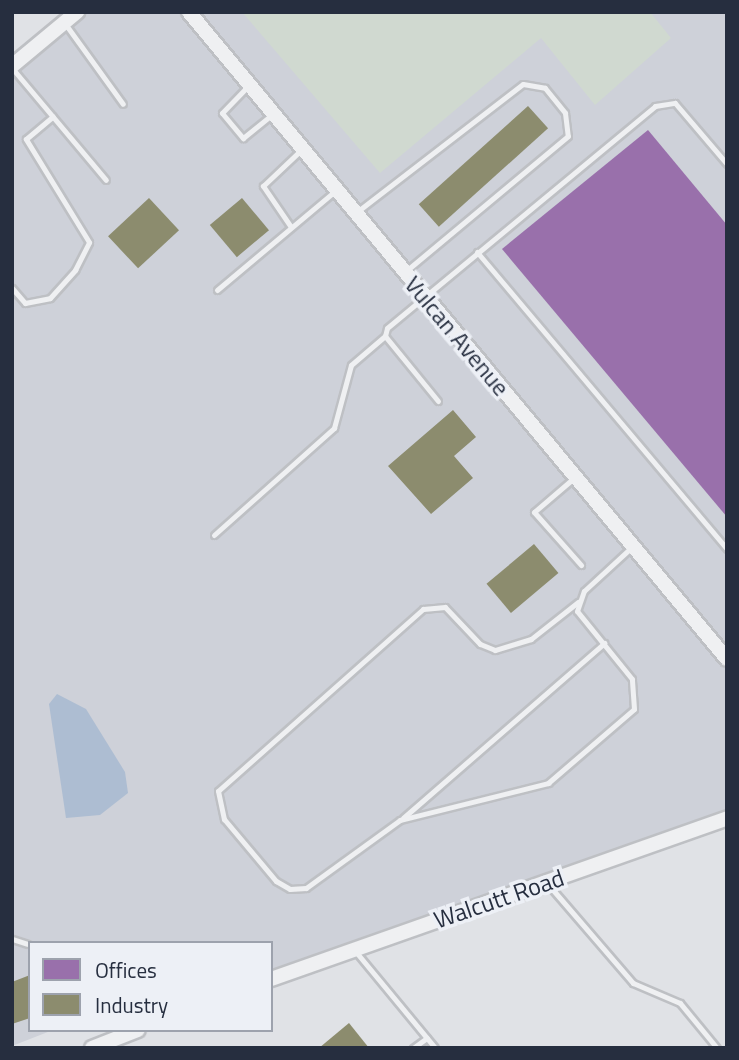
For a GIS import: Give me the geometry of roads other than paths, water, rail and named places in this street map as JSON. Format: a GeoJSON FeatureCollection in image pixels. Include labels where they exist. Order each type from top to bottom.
{"type":"FeatureCollection","features":[{"type":"Feature","properties":{"kind":"street"},"geometry":{"type":"LineString","coordinates":[[12,67],[77,12]]}},
{"type":"Feature","properties":{"kind":"street","name":"Vulcan Avenue"},"geometry":{"type":"LineString","coordinates":[[189,12],[727,659]]}},
{"type":"Feature","properties":{"kind":"street","name":"Walcutt Road"},"geometry":{"type":"LineString","coordinates":[[273,978],[727,818]]}},
{"type":"Feature","properties":{"kind":"street"},"geometry":{"type":"LineString","coordinates":[[92,1048],[133,1032]]}},
{"type":"Feature","properties":{"kind":"lane"},"geometry":{"type":"LineString","coordinates":[[64,23],[123,104]]}},
{"type":"Feature","properties":{"kind":"lane"},"geometry":{"type":"LineString","coordinates":[[12,67],[106,180]]}},
{"type":"Feature","properties":{"kind":"lane"},"geometry":{"type":"LineString","coordinates":[[356,213],[523,84],[545,88],[565,113],[568,136],[404,272]]}},
{"type":"Feature","properties":{"kind":"lane"},"geometry":{"type":"LineString","coordinates":[[249,85],[222,113],[243,138],[273,114]]}},
{"type":"Feature","properties":{"kind":"lane"},"geometry":{"type":"LineString","coordinates":[[214,536],[334,428],[351,365],[424,296],[655,106],[675,103],[727,164]]}},
{"type":"Feature","properties":{"kind":"lane"},"geometry":{"type":"LineString","coordinates":[[12,288],[25,303],[50,298],[89,242],[26,139],[53,116]]}},
{"type":"Feature","properties":{"kind":"lane"},"geometry":{"type":"LineString","coordinates":[[291,227],[263,186],[302,149]]}},
{"type":"Feature","properties":{"kind":"lane"},"geometry":{"type":"LineString","coordinates":[[217,289],[336,190]]}},
{"type":"Feature","properties":{"kind":"lane"},"geometry":{"type":"LineString","coordinates":[[477,252],[727,549]]}},
{"type":"Feature","properties":{"kind":"lane"},"geometry":{"type":"LineString","coordinates":[[384,335],[438,401]]}},
{"type":"Feature","properties":{"kind":"lane"},"geometry":{"type":"LineString","coordinates":[[575,477],[534,512],[581,565]]}},
{"type":"Feature","properties":{"kind":"lane"},"geometry":{"type":"LineString","coordinates":[[604,643],[400,820],[321,882],[290,890],[224,819],[218,790],[423,609],[445,607],[480,645],[495,650],[531,639],[578,602],[633,546]]}},
{"type":"Feature","properties":{"kind":"lane"},"geometry":{"type":"LineString","coordinates":[[400,820],[537,789],[624,723],[637,697],[632,679],[578,611],[578,602]]}},
{"type":"Feature","properties":{"kind":"lane"},"geometry":{"type":"LineString","coordinates":[[547,883],[633,983],[680,1003],[718,1048]]}},
{"type":"Feature","properties":{"kind":"lane"},"geometry":{"type":"LineString","coordinates":[[12,939],[27,944]]}},
{"type":"Feature","properties":{"kind":"lane"},"geometry":{"type":"LineString","coordinates":[[354,950],[435,1048]]}},
{"type":"Feature","properties":{"kind":"lane"},"geometry":{"type":"LineString","coordinates":[[413,1048],[426,1038]]}},
{"type":"Feature","properties":{"kind":"water"},"geometry":{"type":"Polygon","coordinates":[[[57,694],[86,709],[125,772],[128,793],[100,815],[66,818],[49,704],[57,694]]]}}]}
